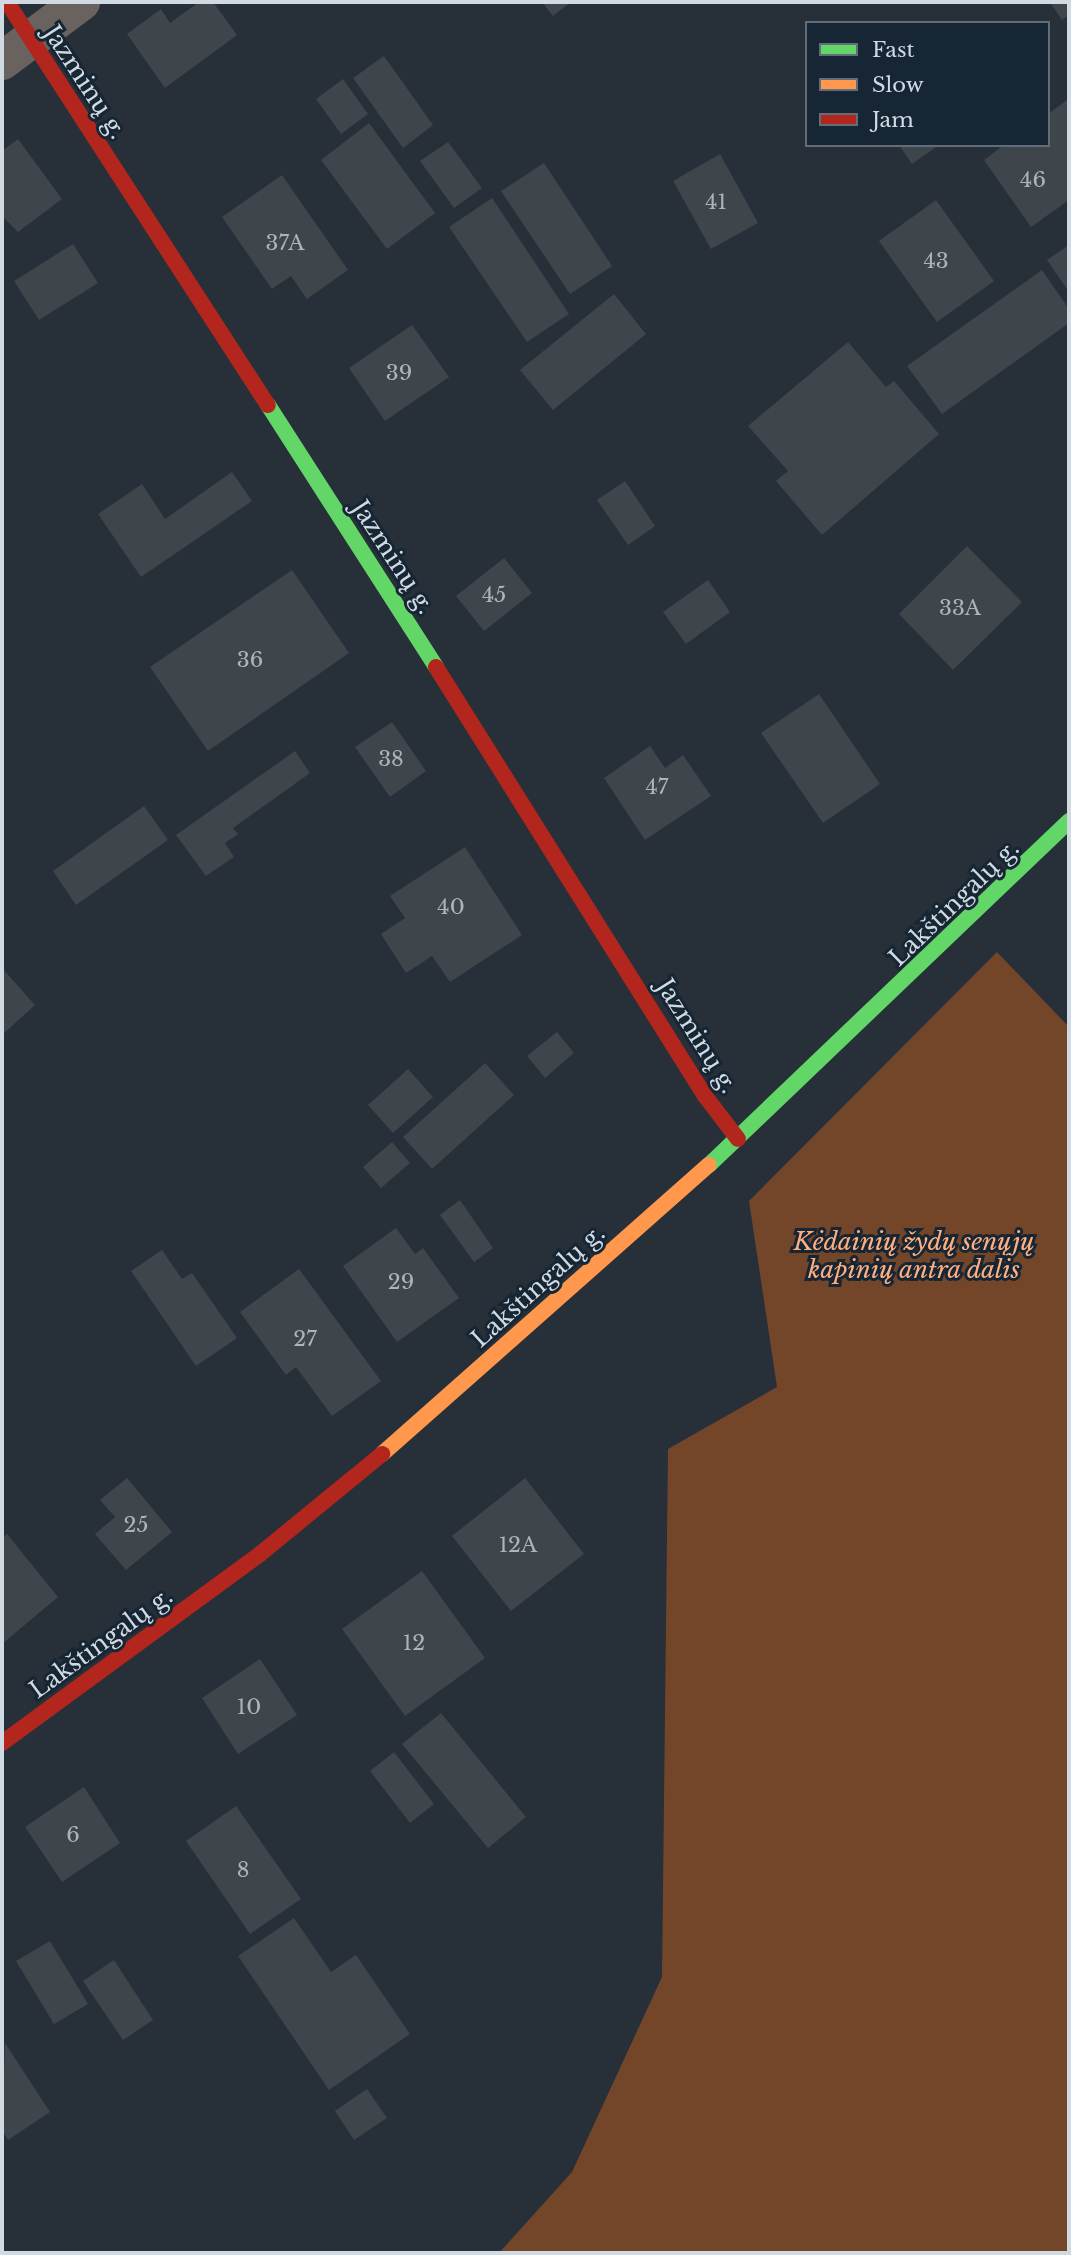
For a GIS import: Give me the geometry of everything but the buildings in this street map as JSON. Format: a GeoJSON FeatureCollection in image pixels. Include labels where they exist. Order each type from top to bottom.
{"type":"FeatureCollection","features":[{"type":"Feature","properties":{"kind":"street","name":"Jazminų g."},"geometry":{"type":"LineString","coordinates":[[6,2],[16,50],[380,578],[705,1096],[738,1139]]}},
{"type":"Feature","properties":{"kind":"street"},"geometry":{"type":"LineString","coordinates":[[16,50],[81,2]]}},
{"type":"Feature","properties":{"kind":"street","name":"Lakštingalų g."},"geometry":{"type":"LineString","coordinates":[[2,1743],[260,1554],[368,1466],[738,1139],[1069,821]]}},
{"type":"Feature","properties":{"kind":"green space","name":"Kėdainių žydų senųjų kapinių antra dalis"},"geometry":{"type":"Polygon","coordinates":[[[997,952],[1069,1027],[1069,2253],[499,2253],[572,2172],[662,1977],[668,1449],[777,1387],[749,1201],[997,952]]]}},
{"type":"Feature","properties":{"kind":"traffic: fast"},"geometry":{"type":"LineString","coordinates":[[268,405],[436,667]]}},
{"type":"Feature","properties":{"kind":"traffic: fast"},"geometry":{"type":"LineString","coordinates":[[709,1165],[1069,821]]}},
{"type":"Feature","properties":{"kind":"traffic: slow"},"geometry":{"type":"LineString","coordinates":[[382,1454],[709,1165]]}},
{"type":"Feature","properties":{"kind":"traffic: jam"},"geometry":{"type":"LineString","coordinates":[[7,2],[268,405]]}},
{"type":"Feature","properties":{"kind":"traffic: jam"},"geometry":{"type":"LineString","coordinates":[[436,667],[705,1096],[738,1139]]}},
{"type":"Feature","properties":{"kind":"traffic: jam"},"geometry":{"type":"LineString","coordinates":[[2,1743],[260,1554],[382,1454]]}}]}
